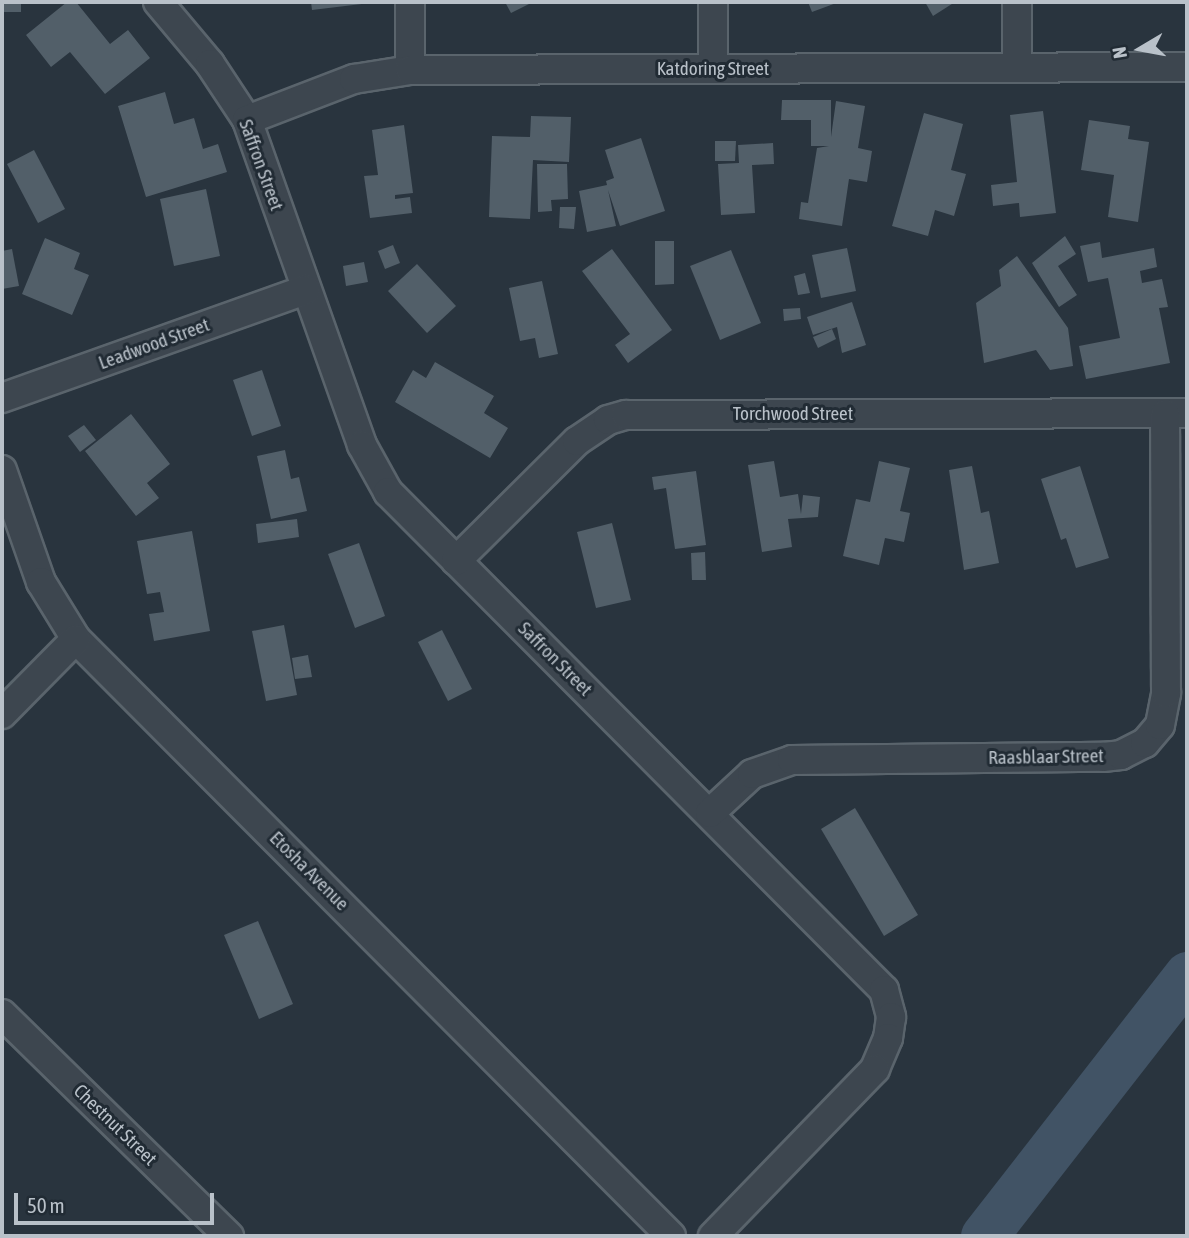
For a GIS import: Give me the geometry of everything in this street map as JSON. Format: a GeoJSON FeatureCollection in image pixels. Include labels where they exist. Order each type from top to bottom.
{"type":"FeatureCollection","features":[{"type":"Feature","properties":{"kind":"street","name":"Saffron Street"},"geometry":{"type":"LineString","coordinates":[[158,2],[210,64],[247,120],[305,290],[378,477],[456,561],[873,975],[884,990],[891,1017],[884,1054],[875,1069],[713,1236]]}},
{"type":"Feature","properties":{"kind":"street"},"geometry":{"type":"LineString","coordinates":[[410,2],[410,71]]}},
{"type":"Feature","properties":{"kind":"street"},"geometry":{"type":"LineString","coordinates":[[713,2],[713,69]]}},
{"type":"Feature","properties":{"kind":"street"},"geometry":{"type":"LineString","coordinates":[[1017,2],[1017,67]]}},
{"type":"Feature","properties":{"kind":"street","name":"Katdoring Street"},"geometry":{"type":"LineString","coordinates":[[247,120],[354,79],[410,71],[1187,67]]}},
{"type":"Feature","properties":{"kind":"street","name":"Leadwood Street"},"geometry":{"type":"LineString","coordinates":[[2,398],[305,290]]}},
{"type":"Feature","properties":{"kind":"street","name":"Torchwood Street"},"geometry":{"type":"LineString","coordinates":[[456,561],[577,440],[608,420],[626,415],[1176,413]]}},
{"type":"Feature","properties":{"kind":"street","name":"Raasblaar Street"},"geometry":{"type":"LineString","coordinates":[[710,813],[752,774],[792,760],[1103,757],[1121,755],[1145,743],[1160,725],[1166,693],[1176,413]]}},
{"type":"Feature","properties":{"kind":"street","name":"Etosha Avenue"},"geometry":{"type":"LineString","coordinates":[[2,470],[41,582],[76,639],[671,1236]]}},
{"type":"Feature","properties":{"kind":"street"},"geometry":{"type":"LineString","coordinates":[[2,714],[76,639]]}},
{"type":"Feature","properties":{"kind":"street","name":"Chestnut Street"},"geometry":{"type":"LineString","coordinates":[[2,1014],[229,1236]]}},
{"type":"Feature","properties":{"kind":"building"},"geometry":{"type":"Polygon","coordinates":[[[2,2],[21,2],[21,12],[2,12],[2,2]]]}},
{"type":"Feature","properties":{"kind":"building"},"geometry":{"type":"Polygon","coordinates":[[[67,2],[76,2],[110,44],[128,30],[150,58],[105,94],[70,52],[51,67],[26,35],[67,2]]]}},
{"type":"Feature","properties":{"kind":"building"},"geometry":{"type":"Polygon","coordinates":[[[311,2],[370,2],[370,3],[312,10],[311,2]]]}},
{"type":"Feature","properties":{"kind":"building"},"geometry":{"type":"Polygon","coordinates":[[[505,2],[533,2],[511,13],[505,2]]]}},
{"type":"Feature","properties":{"kind":"building"},"geometry":{"type":"Polygon","coordinates":[[[808,2],[839,2],[812,12],[808,2]]]}},
{"type":"Feature","properties":{"kind":"building"},"geometry":{"type":"Polygon","coordinates":[[[925,2],[955,2],[933,16],[925,2]]]}},
{"type":"Feature","properties":{"kind":"building"},"geometry":{"type":"Polygon","coordinates":[[[165,92],[174,124],[194,118],[203,149],[218,144],[227,172],[146,197],[118,106],[165,92]]]}},
{"type":"Feature","properties":{"kind":"building"},"geometry":{"type":"Polygon","coordinates":[[[782,100],[831,100],[831,137],[836,101],[865,106],[858,148],[872,151],[867,182],[849,179],[842,226],[799,219],[801,202],[808,203],[817,148],[829,146],[811,146],[811,120],[781,120],[782,100]]]}},
{"type":"Feature","properties":{"kind":"building"},"geometry":{"type":"Polygon","coordinates":[[[1043,111],[1056,213],[1020,217],[1019,203],[993,206],[991,185],[1017,182],[1010,115],[1043,111]]]}},
{"type":"Feature","properties":{"kind":"building"},"geometry":{"type":"Polygon","coordinates":[[[924,113],[963,124],[951,170],[966,174],[954,216],[935,210],[928,236],[892,226],[924,113]]]}},
{"type":"Feature","properties":{"kind":"building"},"geometry":{"type":"Polygon","coordinates":[[[531,116],[571,117],[569,162],[533,160],[530,219],[489,217],[492,136],[530,137],[531,116]]]}},
{"type":"Feature","properties":{"kind":"building"},"geometry":{"type":"Polygon","coordinates":[[[1089,120],[1130,126],[1128,139],[1149,142],[1138,222],[1108,217],[1114,175],[1081,170],[1089,120]]]}},
{"type":"Feature","properties":{"kind":"building"},"geometry":{"type":"Polygon","coordinates":[[[404,125],[413,193],[395,195],[395,199],[410,197],[412,213],[370,218],[364,176],[378,175],[372,130],[404,125]]]}},
{"type":"Feature","properties":{"kind":"building"},"geometry":{"type":"Polygon","coordinates":[[[641,138],[665,211],[620,226],[608,190],[616,226],[587,232],[579,191],[607,185],[606,181],[614,178],[605,150],[641,138]]]}},
{"type":"Feature","properties":{"kind":"building"},"geometry":{"type":"Polygon","coordinates":[[[715,141],[736,141],[735,161],[715,161],[715,141]]]}},
{"type":"Feature","properties":{"kind":"building"},"geometry":{"type":"Polygon","coordinates":[[[773,143],[774,164],[752,165],[755,213],[721,215],[718,164],[739,163],[738,145],[773,143]]]}},
{"type":"Feature","properties":{"kind":"building"},"geometry":{"type":"Polygon","coordinates":[[[34,150],[65,209],[38,223],[7,164],[34,150]]]}},
{"type":"Feature","properties":{"kind":"building"},"geometry":{"type":"Polygon","coordinates":[[[537,164],[567,164],[568,199],[551,200],[552,211],[538,212],[537,164]]]}},
{"type":"Feature","properties":{"kind":"building"},"geometry":{"type":"Polygon","coordinates":[[[206,189],[220,256],[174,266],[160,199],[206,189]]]}},
{"type":"Feature","properties":{"kind":"building"},"geometry":{"type":"Polygon","coordinates":[[[560,207],[576,207],[574,229],[559,228],[560,207]]]}},
{"type":"Feature","properties":{"kind":"building"},"geometry":{"type":"Polygon","coordinates":[[[1065,236],[1076,254],[1058,266],[1077,295],[1059,307],[1032,263],[1065,236]]]}},
{"type":"Feature","properties":{"kind":"building"},"geometry":{"type":"Polygon","coordinates":[[[45,238],[80,253],[74,269],[89,275],[72,315],[22,294],[45,238]]]}},
{"type":"Feature","properties":{"kind":"building"},"geometry":{"type":"Polygon","coordinates":[[[655,241],[674,241],[674,284],[655,285],[655,241]]]}},
{"type":"Feature","properties":{"kind":"building"},"geometry":{"type":"Polygon","coordinates":[[[1100,242],[1102,258],[1154,248],[1157,267],[1140,271],[1142,283],[1162,279],[1168,307],[1159,308],[1170,363],[1086,379],[1079,346],[1120,338],[1108,278],[1088,282],[1080,246],[1100,242]]]}},
{"type":"Feature","properties":{"kind":"building"},"geometry":{"type":"Polygon","coordinates":[[[393,245],[400,263],[385,269],[378,251],[393,245]]]}},
{"type":"Feature","properties":{"kind":"building"},"geometry":{"type":"Polygon","coordinates":[[[847,248],[856,291],[821,298],[812,255],[847,248]]]}},
{"type":"Feature","properties":{"kind":"building"},"geometry":{"type":"Polygon","coordinates":[[[12,249],[19,286],[2,289],[2,251],[12,249]]]}},
{"type":"Feature","properties":{"kind":"building"},"geometry":{"type":"Polygon","coordinates":[[[612,249],[672,330],[628,363],[615,345],[630,334],[582,271],[612,249]]]}},
{"type":"Feature","properties":{"kind":"building"},"geometry":{"type":"Polygon","coordinates":[[[731,250],[761,323],[720,340],[690,266],[731,250]]]}},
{"type":"Feature","properties":{"kind":"building"},"geometry":{"type":"Polygon","coordinates":[[[1017,256],[1068,328],[1073,366],[1050,370],[1036,350],[984,363],[976,303],[1001,286],[999,270],[1017,256]]]}},
{"type":"Feature","properties":{"kind":"building"},"geometry":{"type":"Polygon","coordinates":[[[364,262],[368,282],[346,286],[343,266],[364,262]]]}},
{"type":"Feature","properties":{"kind":"building"},"geometry":{"type":"Polygon","coordinates":[[[417,264],[456,306],[427,333],[388,291],[417,264]]]}},
{"type":"Feature","properties":{"kind":"building"},"geometry":{"type":"Polygon","coordinates":[[[805,273],[810,293],[798,295],[794,276],[805,273]]]}},
{"type":"Feature","properties":{"kind":"building"},"geometry":{"type":"Polygon","coordinates":[[[542,281],[558,354],[539,358],[535,338],[520,341],[509,288],[542,281]]]}},
{"type":"Feature","properties":{"kind":"building"},"geometry":{"type":"Polygon","coordinates":[[[852,302],[866,345],[842,353],[837,327],[813,335],[807,317],[852,302]]]}},
{"type":"Feature","properties":{"kind":"building"},"geometry":{"type":"Polygon","coordinates":[[[800,308],[801,319],[784,321],[783,309],[800,308]]]}},
{"type":"Feature","properties":{"kind":"building"},"geometry":{"type":"Polygon","coordinates":[[[832,329],[836,339],[818,348],[813,337],[832,329]]]}},
{"type":"Feature","properties":{"kind":"building"},"geometry":{"type":"Polygon","coordinates":[[[435,362],[494,396],[484,413],[508,428],[490,458],[395,402],[413,370],[426,378],[435,362]]]}},
{"type":"Feature","properties":{"kind":"building"},"geometry":{"type":"Polygon","coordinates":[[[262,370],[281,426],[252,436],[233,380],[262,370]]]}},
{"type":"Feature","properties":{"kind":"building"},"geometry":{"type":"Polygon","coordinates":[[[131,414],[170,464],[147,483],[159,498],[136,516],[85,451],[131,414]]]}},
{"type":"Feature","properties":{"kind":"building"},"geometry":{"type":"Polygon","coordinates":[[[84,425],[96,440],[80,452],[68,436],[84,425]]]}},
{"type":"Feature","properties":{"kind":"building"},"geometry":{"type":"Polygon","coordinates":[[[285,450],[291,479],[299,477],[307,511],[271,519],[257,456],[285,450]]]}},
{"type":"Feature","properties":{"kind":"building"},"geometry":{"type":"Polygon","coordinates":[[[774,461],[780,497],[798,494],[801,514],[803,495],[820,497],[818,517],[788,519],[792,547],[762,552],[748,465],[774,461]]]}},
{"type":"Feature","properties":{"kind":"building"},"geometry":{"type":"Polygon","coordinates":[[[879,461],[910,468],[900,511],[910,513],[904,542],[885,538],[879,565],[843,556],[856,499],[870,502],[879,461]]]}},
{"type":"Feature","properties":{"kind":"building"},"geometry":{"type":"Polygon","coordinates":[[[972,466],[981,513],[989,511],[999,563],[964,570],[949,470],[972,466]]]}},
{"type":"Feature","properties":{"kind":"building"},"geometry":{"type":"Polygon","coordinates":[[[1080,466],[1109,558],[1076,568],[1066,538],[1061,540],[1041,479],[1080,466]]]}},
{"type":"Feature","properties":{"kind":"building"},"geometry":{"type":"Polygon","coordinates":[[[696,471],[706,545],[675,549],[666,488],[654,490],[652,477],[696,471]]]}},
{"type":"Feature","properties":{"kind":"building"},"geometry":{"type":"Polygon","coordinates":[[[297,519],[299,537],[258,543],[256,524],[297,519]]]}},
{"type":"Feature","properties":{"kind":"building"},"geometry":{"type":"Polygon","coordinates":[[[612,523],[631,600],[596,608],[577,532],[612,523]]]}},
{"type":"Feature","properties":{"kind":"building"},"geometry":{"type":"Polygon","coordinates":[[[192,531],[210,631],[154,641],[149,614],[164,612],[160,592],[147,594],[137,541],[192,531]]]}},
{"type":"Feature","properties":{"kind":"building"},"geometry":{"type":"Polygon","coordinates":[[[359,543],[385,616],[355,628],[328,554],[359,543]]]}},
{"type":"Feature","properties":{"kind":"building"},"geometry":{"type":"Polygon","coordinates":[[[705,552],[706,580],[692,580],[691,553],[705,552]]]}},
{"type":"Feature","properties":{"kind":"building"},"geometry":{"type":"Polygon","coordinates":[[[284,625],[297,695],[266,701],[252,631],[284,625]]]}},
{"type":"Feature","properties":{"kind":"building"},"geometry":{"type":"Polygon","coordinates":[[[442,630],[472,689],[448,701],[418,642],[442,630]]]}},
{"type":"Feature","properties":{"kind":"building"},"geometry":{"type":"Polygon","coordinates":[[[308,655],[312,677],[295,679],[292,658],[308,655]]]}},
{"type":"Feature","properties":{"kind":"building"},"geometry":{"type":"Polygon","coordinates":[[[855,808],[918,915],[884,936],[821,829],[855,808]]]}},
{"type":"Feature","properties":{"kind":"building"},"geometry":{"type":"Polygon","coordinates":[[[258,921],[293,1004],[259,1019],[224,935],[258,921]]]}},
{"type":"Feature","properties":{"kind":"waterway"},"geometry":{"type":"LineString","coordinates":[[984,1236],[1187,975]]}}]}
